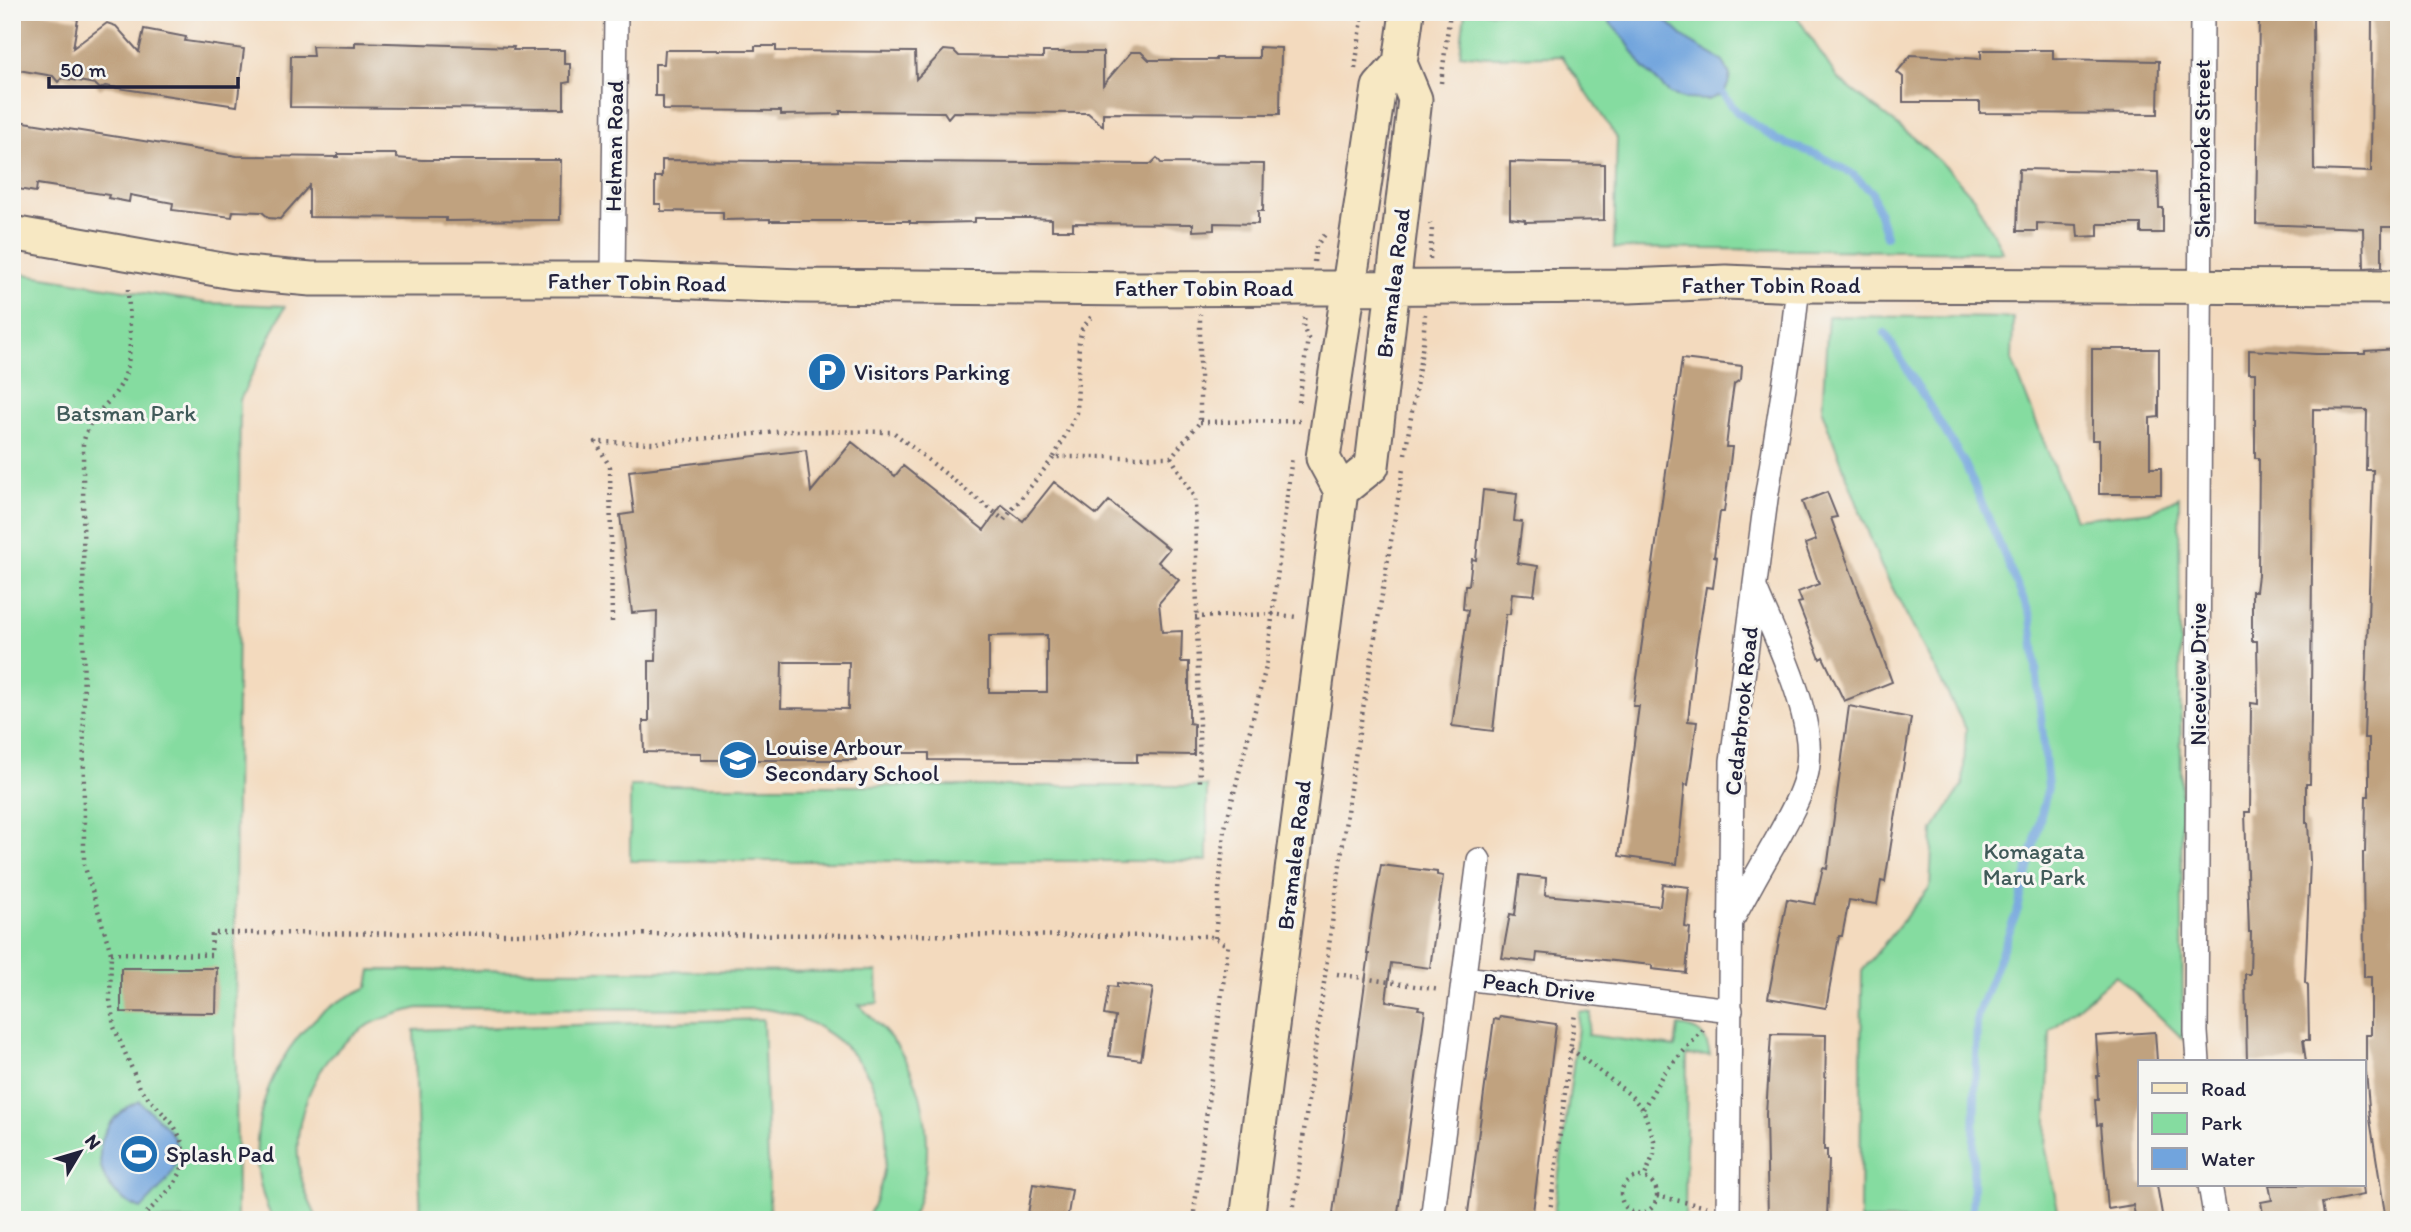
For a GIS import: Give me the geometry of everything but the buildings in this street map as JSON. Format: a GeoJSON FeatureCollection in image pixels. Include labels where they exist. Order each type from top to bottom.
{"type":"FeatureCollection","features":[{"type":"Feature","properties":{"kind":"street","name":"Helman Road"},"geometry":{"type":"LineString","coordinates":[[613,279],[616,12]]}},
{"type":"Feature","properties":{"kind":"street","name":"Bramalea Road"},"geometry":{"type":"LineString","coordinates":[[1341,491],[1372,466],[1415,99],[1401,63],[1407,12]]}},
{"type":"Feature","properties":{"kind":"street","name":"Sherbrooke Street"},"geometry":{"type":"LineString","coordinates":[[2200,286],[2202,12]]}},
{"type":"Feature","properties":{"kind":"street","name":"Bramalea Road"},"geometry":{"type":"LineString","coordinates":[[1247,1220],[1341,491],[1323,458],[1312,423],[1348,288],[1379,87],[1401,63]]}},
{"type":"Feature","properties":{"kind":"street","name":"Father Tobin Road"},"geometry":{"type":"LineString","coordinates":[[12,233],[268,276],[613,279],[801,286],[1393,288],[1629,286],[1726,282],[1798,285],[2399,287]]}},
{"type":"Feature","properties":{"kind":"street","name":"Cedarbrook Road"},"geometry":{"type":"LineString","coordinates":[[1719,1214],[1731,1010],[1732,761],[1768,486],[1798,285]]}},
{"type":"Feature","properties":{"kind":"street","name":"Niceview Drive"},"geometry":{"type":"LineString","coordinates":[[2198,1060],[2200,286]]}},
{"type":"Feature","properties":{"kind":"street","name":"Cedarbrook Road"},"geometry":{"type":"LineString","coordinates":[[1731,921],[1795,805],[1806,775],[1808,757],[1801,704],[1755,586]]}},
{"type":"Feature","properties":{"kind":"street"},"geometry":{"type":"LineString","coordinates":[[1455,984],[1479,860]]}},
{"type":"Feature","properties":{"kind":"street","name":"Peach Drive"},"geometry":{"type":"LineString","coordinates":[[1432,1220],[1455,984],[1731,1010]]}},
{"type":"Feature","properties":{"kind":"street"},"geometry":{"type":"LineString","coordinates":[[2210,1186],[2216,1220]]}},
{"type":"Feature","properties":{"kind":"path"},"geometry":{"type":"LineString","coordinates":[[128,289],[129,367],[120,387],[94,415],[86,429],[83,444],[84,864],[111,953],[110,1000],[114,1027],[141,1090],[173,1124],[181,1139],[184,1155],[181,1172],[173,1186],[140,1220]]}},
{"type":"Feature","properties":{"kind":"path"},"geometry":{"type":"LineString","coordinates":[[1171,457],[1200,422],[1200,310]]}},
{"type":"Feature","properties":{"kind":"path"},"geometry":{"type":"LineString","coordinates":[[612,622],[610,467],[596,442],[654,443],[787,431],[893,432],[1004,520],[1054,457],[1077,413],[1079,342],[1083,329],[1094,314]]}},
{"type":"Feature","properties":{"kind":"path"},"geometry":{"type":"LineString","coordinates":[[1299,407],[1308,338],[1303,327]]}},
{"type":"Feature","properties":{"kind":"path"},"geometry":{"type":"LineString","coordinates":[[1292,1220],[1352,775],[1424,331]]}},
{"type":"Feature","properties":{"kind":"path"},"geometry":{"type":"LineString","coordinates":[[1200,422],[1312,423]]}},
{"type":"Feature","properties":{"kind":"path"},"geometry":{"type":"LineString","coordinates":[[1295,435],[1312,423]]}},
{"type":"Feature","properties":{"kind":"path"},"geometry":{"type":"LineString","coordinates":[[1215,938],[1224,832],[1266,667],[1293,449]]}},
{"type":"Feature","properties":{"kind":"path"},"geometry":{"type":"LineString","coordinates":[[1054,457],[1171,457]]}},
{"type":"Feature","properties":{"kind":"path"},"geometry":{"type":"LineString","coordinates":[[1171,457],[1195,499],[1200,785]]}},
{"type":"Feature","properties":{"kind":"path"},"geometry":{"type":"LineString","coordinates":[[1195,617],[1272,614],[1325,619]]}},
{"type":"Feature","properties":{"kind":"path"},"geometry":{"type":"LineString","coordinates":[[111,953],[211,955],[212,933],[1215,938],[1228,946],[1193,1220]]}},
{"type":"Feature","properties":{"kind":"path"},"geometry":{"type":"LineString","coordinates":[[1337,974],[1455,984]]}},
{"type":"Feature","properties":{"kind":"path"},"geometry":{"type":"LineString","coordinates":[[1549,1220],[1576,1008]]}},
{"type":"Feature","properties":{"kind":"path"},"geometry":{"type":"LineString","coordinates":[[1643,1109],[1663,1074],[1703,1030]]}},
{"type":"Feature","properties":{"kind":"path"},"geometry":{"type":"LineString","coordinates":[[1570,1048],[1629,1094],[1643,1109],[1654,1140],[1654,1154],[1644,1178]]}},
{"type":"Feature","properties":{"kind":"path"},"geometry":{"type":"LineString","coordinates":[[1644,1178],[1654,1185],[1657,1196],[1652,1207],[1642,1213],[1632,1212],[1623,1204],[1621,1192],[1628,1181],[1644,1178]]}},
{"type":"Feature","properties":{"kind":"path"},"geometry":{"type":"LineString","coordinates":[[1657,1196],[1719,1214]]}},
{"type":"Feature","properties":{"kind":"path"},"geometry":{"type":"LineString","coordinates":[[1642,1213],[1644,1220]]}},
{"type":"Feature","properties":{"kind":"green space"},"geometry":{"type":"Polygon","coordinates":[[[1465,12],[1794,12],[1838,79],[1914,138],[1948,169],[1974,198],[2003,252],[1614,248],[1617,138],[1562,56],[1487,57],[1460,54],[1465,12]]]}},
{"type":"Feature","properties":{"kind":"green space","name":"Batsman Park"},"geometry":{"type":"Polygon","coordinates":[[[12,272],[207,303],[285,306],[240,400],[235,899],[237,1220],[12,1220],[12,272]]]}},
{"type":"Feature","properties":{"kind":"green space","name":"Komagata Maru Park"},"geometry":{"type":"Polygon","coordinates":[[[1828,316],[2013,318],[2012,360],[2074,519],[2152,511],[2179,497],[2183,1039],[2116,975],[2050,1031],[2046,1150],[2060,1220],[1860,1220],[1862,971],[1930,887],[1933,830],[1963,785],[1966,729],[1881,566],[1822,411],[1828,316]]]}},
{"type":"Feature","properties":{"kind":"green space"},"geometry":{"type":"Polygon","coordinates":[[[630,786],[1207,786],[1207,861],[630,861],[630,786]]]}},
{"type":"Feature","properties":{"kind":"green space"},"geometry":{"type":"Polygon","coordinates":[[[371,970],[877,972],[878,1003],[859,1005],[892,1040],[908,1064],[923,1107],[927,1154],[919,1199],[910,1220],[866,1220],[881,1185],[886,1150],[884,1117],[874,1086],[856,1058],[831,1035],[801,1019],[764,1009],[419,1008],[388,1017],[359,1031],[329,1060],[308,1097],[298,1138],[302,1180],[318,1220],[273,1220],[257,1167],[261,1112],[270,1085],[282,1060],[298,1037],[328,1008],[368,987],[371,970]]]}},
{"type":"Feature","properties":{"kind":"green space"},"geometry":{"type":"Polygon","coordinates":[[[1580,1012],[1591,1013],[1588,1035],[1675,1047],[1678,1026],[1697,1031],[1707,1043],[1710,1056],[1687,1055],[1685,1220],[1553,1220],[1580,1012]]]}},
{"type":"Feature","properties":{"kind":"green space"},"geometry":{"type":"Polygon","coordinates":[[[763,1019],[770,1220],[421,1220],[414,1030],[763,1019]]]}},
{"type":"Feature","properties":{"kind":"water"},"geometry":{"type":"Polygon","coordinates":[[[1601,12],[1657,12],[1687,40],[1723,61],[1730,75],[1723,94],[1708,100],[1686,99],[1670,94],[1643,67],[1626,41],[1601,12]]]}},
{"type":"Feature","properties":{"kind":"water","name":"Splash Pad"},"geometry":{"type":"Polygon","coordinates":[[[139,1101],[167,1128],[177,1151],[176,1162],[166,1182],[141,1209],[123,1200],[110,1187],[100,1156],[102,1140],[109,1125],[122,1111],[139,1101]]]}},
{"type":"Feature","properties":{"kind":"waterway"},"geometry":{"type":"LineString","coordinates":[[1716,85],[1737,112],[1777,140],[1818,155],[1851,173],[1872,192],[1886,236]]}},
{"type":"Feature","properties":{"kind":"waterway"},"geometry":{"type":"LineString","coordinates":[[1885,333],[1965,464],[2031,617],[2048,787],[2018,909],[1977,1016],[1972,1220]]}},
{"type":"Feature","properties":{"kind":"place","name":"Visitors Parking"},"geometry":{"type":"Point","coordinates":[827,372]}},
{"type":"Feature","properties":{"kind":"place","name":"Louise Arbour Secondary School"},"geometry":{"type":"Point","coordinates":[738,760]}},
{"type":"Feature","properties":{"kind":"place","name":"Splash Pad"},"geometry":{"type":"Point","coordinates":[139,1154]}}]}
